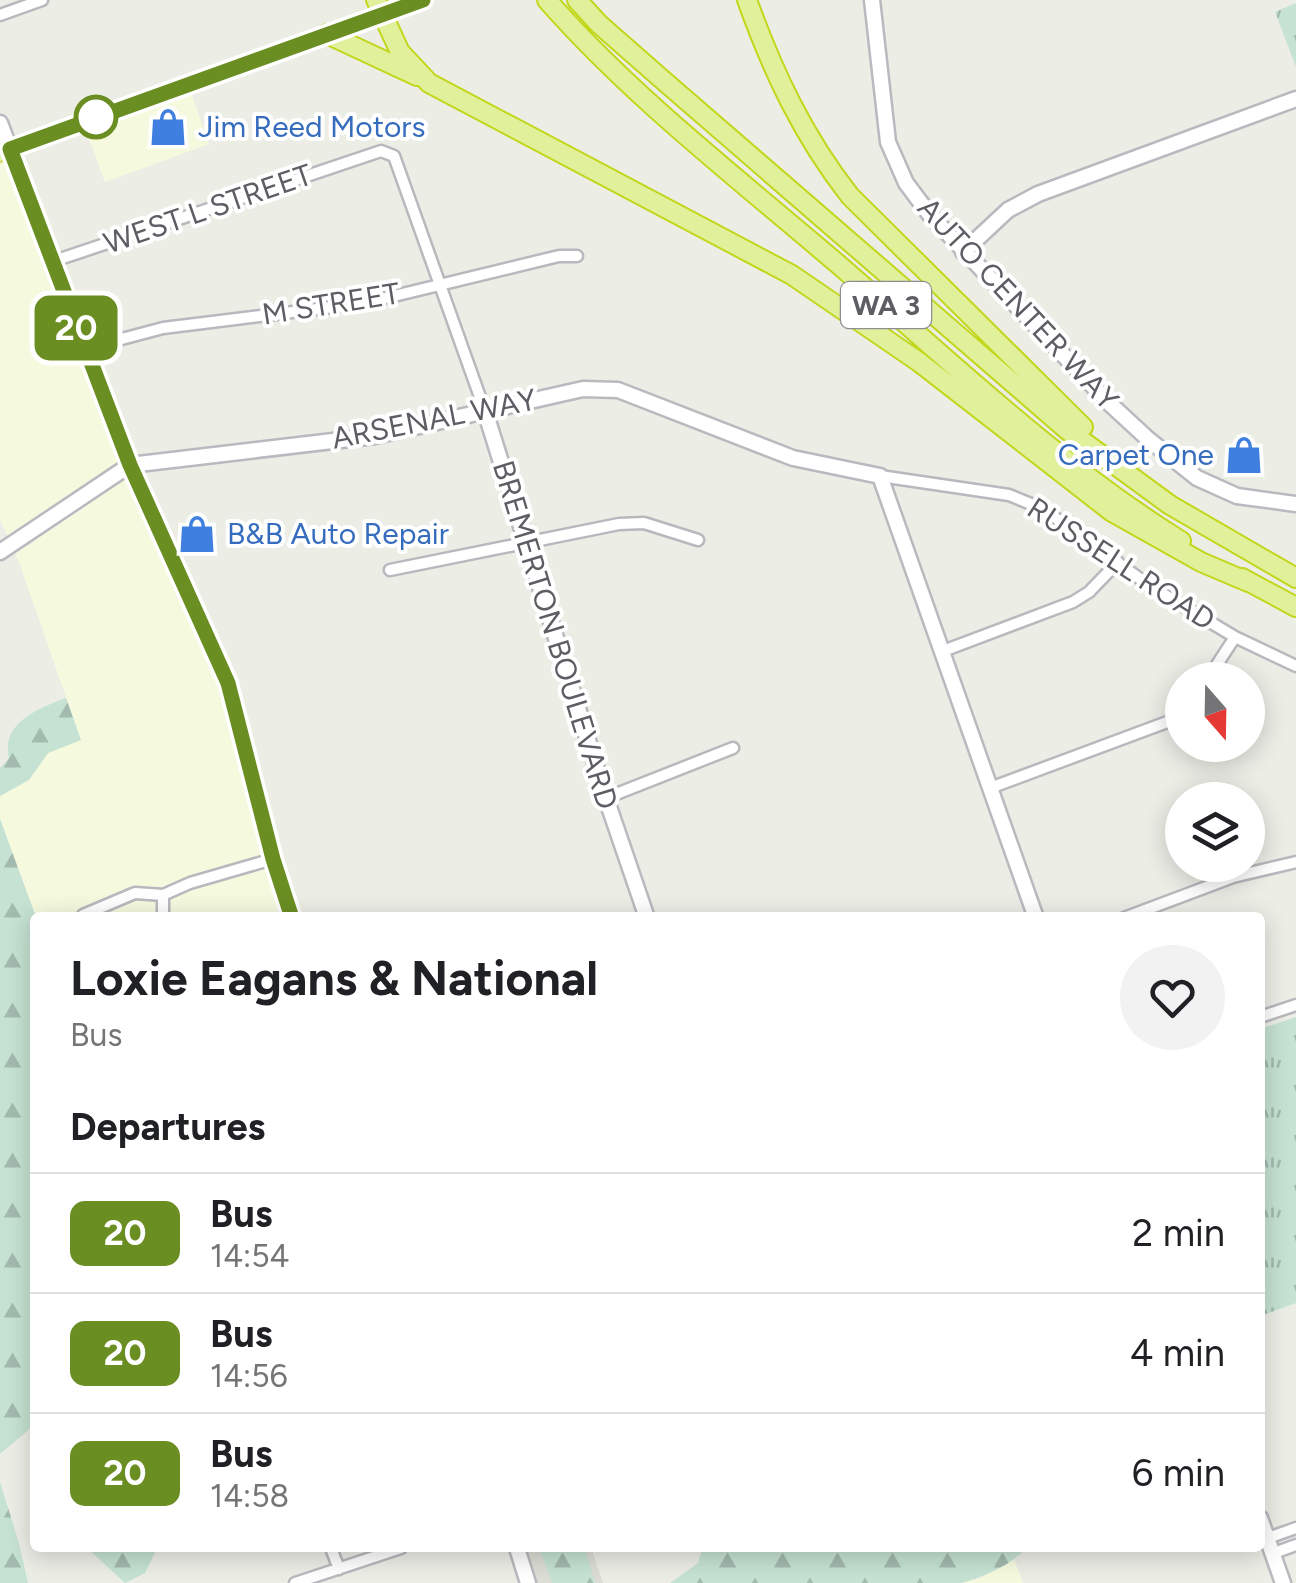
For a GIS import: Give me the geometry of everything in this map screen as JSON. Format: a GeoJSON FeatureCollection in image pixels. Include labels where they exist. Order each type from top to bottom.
{"type":"FeatureCollection","features":[{"type":"Feature","properties":{"kind":"highway","name":"WA 3"},"geometry":{"type":"LineString","coordinates":[[547,0],[654,105],[1015,417],[1129,506],[1248,582],[1296,607]]}},
{"type":"Feature","properties":{"kind":"highway","name":"WA 3"},"geometry":{"type":"LineString","coordinates":[[578,0],[599,24],[1066,429],[1146,488],[1296,578]]}},
{"type":"Feature","properties":{"kind":"highway"},"geometry":{"type":"LineString","coordinates":[[747,0],[776,78],[818,154],[850,196],[1054,402],[1208,528]]}},
{"type":"Feature","properties":{"kind":"highway"},"geometry":{"type":"LineString","coordinates":[[379,7],[400,52],[429,83]]}},
{"type":"Feature","properties":{"kind":"highway"},"geometry":{"type":"LineString","coordinates":[[327,34],[667,206],[792,275],[919,362],[1112,512],[1186,554],[1248,582]]}},
{"type":"Feature","properties":{"kind":"main road"},"geometry":{"type":"LineString","coordinates":[[5,151],[327,34],[379,7],[423,0]]}},
{"type":"Feature","properties":{"kind":"street"},"geometry":{"type":"LineString","coordinates":[[0,15],[42,0]]}},
{"type":"Feature","properties":{"kind":"street","name":"AUTO CENTER WAY"},"geometry":{"type":"LineString","coordinates":[[872,0],[888,142],[906,183],[963,252],[1109,403],[1198,478],[1237,496],[1296,504]]}},
{"type":"Feature","properties":{"kind":"street"},"geometry":{"type":"LineString","coordinates":[[963,252],[1008,210],[1038,194],[1296,99]]}},
{"type":"Feature","properties":{"kind":"street"},"geometry":{"type":"LineString","coordinates":[[0,124],[5,151],[130,465],[228,683],[290,912]]}},
{"type":"Feature","properties":{"kind":"street","name":"BREMERTON BOULEVARD"},"geometry":{"type":"LineString","coordinates":[[365,157],[381,152],[394,156],[442,285],[645,912]]}},
{"type":"Feature","properties":{"kind":"street","name":"WEST L STREET"},"geometry":{"type":"LineString","coordinates":[[51,262],[365,157]]}},
{"type":"Feature","properties":{"kind":"street","name":"M STREET"},"geometry":{"type":"LineString","coordinates":[[84,349],[162,328],[365,303],[559,256],[577,256]]}},
{"type":"Feature","properties":{"kind":"street","name":"ARSENAL WAY"},"geometry":{"type":"LineString","coordinates":[[0,552],[130,465],[376,436],[583,389],[604,388],[646,399],[793,458],[880,476]]}},
{"type":"Feature","properties":{"kind":"street"},"geometry":{"type":"LineString","coordinates":[[880,476],[1034,912]]}},
{"type":"Feature","properties":{"kind":"street","name":"RUSSELL ROAD"},"geometry":{"type":"LineString","coordinates":[[880,476],[1009,494],[1043,509],[1150,586],[1236,637],[1296,666]]}},
{"type":"Feature","properties":{"kind":"street"},"geometry":{"type":"LineString","coordinates":[[390,570],[619,524],[644,523],[698,540]]}},
{"type":"Feature","properties":{"kind":"street"},"geometry":{"type":"LineString","coordinates":[[943,651],[1073,602],[1090,592],[1118,562]]}},
{"type":"Feature","properties":{"kind":"street"},"geometry":{"type":"LineString","coordinates":[[1220,662],[1236,637]]}},
{"type":"Feature","properties":{"kind":"street"},"geometry":{"type":"LineString","coordinates":[[990,788],[1165,722]]}},
{"type":"Feature","properties":{"kind":"street"},"geometry":{"type":"LineString","coordinates":[[606,798],[733,748]]}},
{"type":"Feature","properties":{"kind":"street"},"geometry":{"type":"LineString","coordinates":[[92,912],[135,892],[163,895],[190,883],[273,859]]}},
{"type":"Feature","properties":{"kind":"street"},"geometry":{"type":"LineString","coordinates":[[1140,912],[1233,877],[1296,862]]}},
{"type":"Feature","properties":{"kind":"street"},"geometry":{"type":"LineString","coordinates":[[163,895],[163,912]]}},
{"type":"Feature","properties":{"kind":"street"},"geometry":{"type":"LineString","coordinates":[[1265,1015],[1296,1005]]}},
{"type":"Feature","properties":{"kind":"street"},"geometry":{"type":"LineString","coordinates":[[1268,1538],[1296,1528]]}},
{"type":"Feature","properties":{"kind":"street"},"geometry":{"type":"LineString","coordinates":[[1265,1530],[1284,1583]]}},
{"type":"Feature","properties":{"kind":"street"},"geometry":{"type":"LineString","coordinates":[[1274,1553],[1296,1545]]}},
{"type":"Feature","properties":{"kind":"street"},"geometry":{"type":"LineString","coordinates":[[333,1552],[339,1569]]}},
{"type":"Feature","properties":{"kind":"street"},"geometry":{"type":"LineString","coordinates":[[300,1582],[389,1552]]}},
{"type":"Feature","properties":{"kind":"street"},"geometry":{"type":"LineString","coordinates":[[517,1552],[528,1583]]}},
{"type":"Feature","properties":{"kind":"shaded area"},"geometry":{"type":"Polygon","coordinates":[[[189,87],[209,144],[105,182],[84,125],[189,87]]]}},
{"type":"Feature","properties":{"kind":"shaded area"},"geometry":{"type":"Polygon","coordinates":[[[10,149],[125,464],[94,490],[128,476],[206,632],[290,912],[34,912],[0,819],[0,796],[29,780],[48,753],[81,740],[19,562],[0,520],[0,153],[10,149]]]}},
{"type":"Feature","properties":{"kind":"shaded area"},"geometry":{"type":"Polygon","coordinates":[[[518,1552],[592,1552],[603,1583],[528,1583],[518,1552]]]}},
{"type":"Feature","properties":{"kind":"shaded area"},"geometry":{"type":"Polygon","coordinates":[[[1014,1559],[1023,1583],[962,1583],[981,1578],[1014,1559]]]}},
{"type":"Feature","properties":{"kind":"green space"},"geometry":{"type":"Polygon","coordinates":[[[1296,3],[1296,67],[1275,12],[1296,3]]]}},
{"type":"Feature","properties":{"kind":"green space"},"geometry":{"type":"Polygon","coordinates":[[[66,698],[81,740],[48,753],[29,780],[0,796],[0,768],[9,758],[8,745],[17,726],[35,711],[66,698]]]}},
{"type":"Feature","properties":{"kind":"green space"},"geometry":{"type":"Polygon","coordinates":[[[0,819],[34,912],[30,912],[30,1429],[0,1454],[0,819]]]}},
{"type":"Feature","properties":{"kind":"green space"},"geometry":{"type":"Polygon","coordinates":[[[1296,1017],[1296,1303],[1265,1314],[1265,1027],[1296,1017]]]}},
{"type":"Feature","properties":{"kind":"green space"},"geometry":{"type":"Polygon","coordinates":[[[0,1482],[19,1543],[28,1583],[0,1583],[0,1482]]]}},
{"type":"Feature","properties":{"kind":"green space"},"geometry":{"type":"Polygon","coordinates":[[[91,1552],[155,1552],[145,1573],[125,1583],[91,1552]]]}},
{"type":"Feature","properties":{"kind":"green space"},"geometry":{"type":"Polygon","coordinates":[[[540,1552],[586,1552],[595,1583],[552,1583],[540,1552]]]}},
{"type":"Feature","properties":{"kind":"green space"},"geometry":{"type":"Polygon","coordinates":[[[701,1552],[1021,1552],[997,1570],[962,1583],[670,1583],[698,1563],[701,1552]]]}},
{"type":"Feature","properties":{"kind":"bus line","name":"20"},"geometry":{"type":"LineString","coordinates":[[290,912],[228,683],[130,465],[10,149],[423,0]]}},
{"type":"Feature","properties":{"kind":"place","name":"Jim Reed Motors"},"geometry":{"type":"Point","coordinates":[168,127]}},
{"type":"Feature","properties":{"kind":"place","name":"Carpet One"},"geometry":{"type":"Point","coordinates":[1244,455]}},
{"type":"Feature","properties":{"kind":"place","name":"B&B Auto Repair"},"geometry":{"type":"Point","coordinates":[197,534]}}]}
